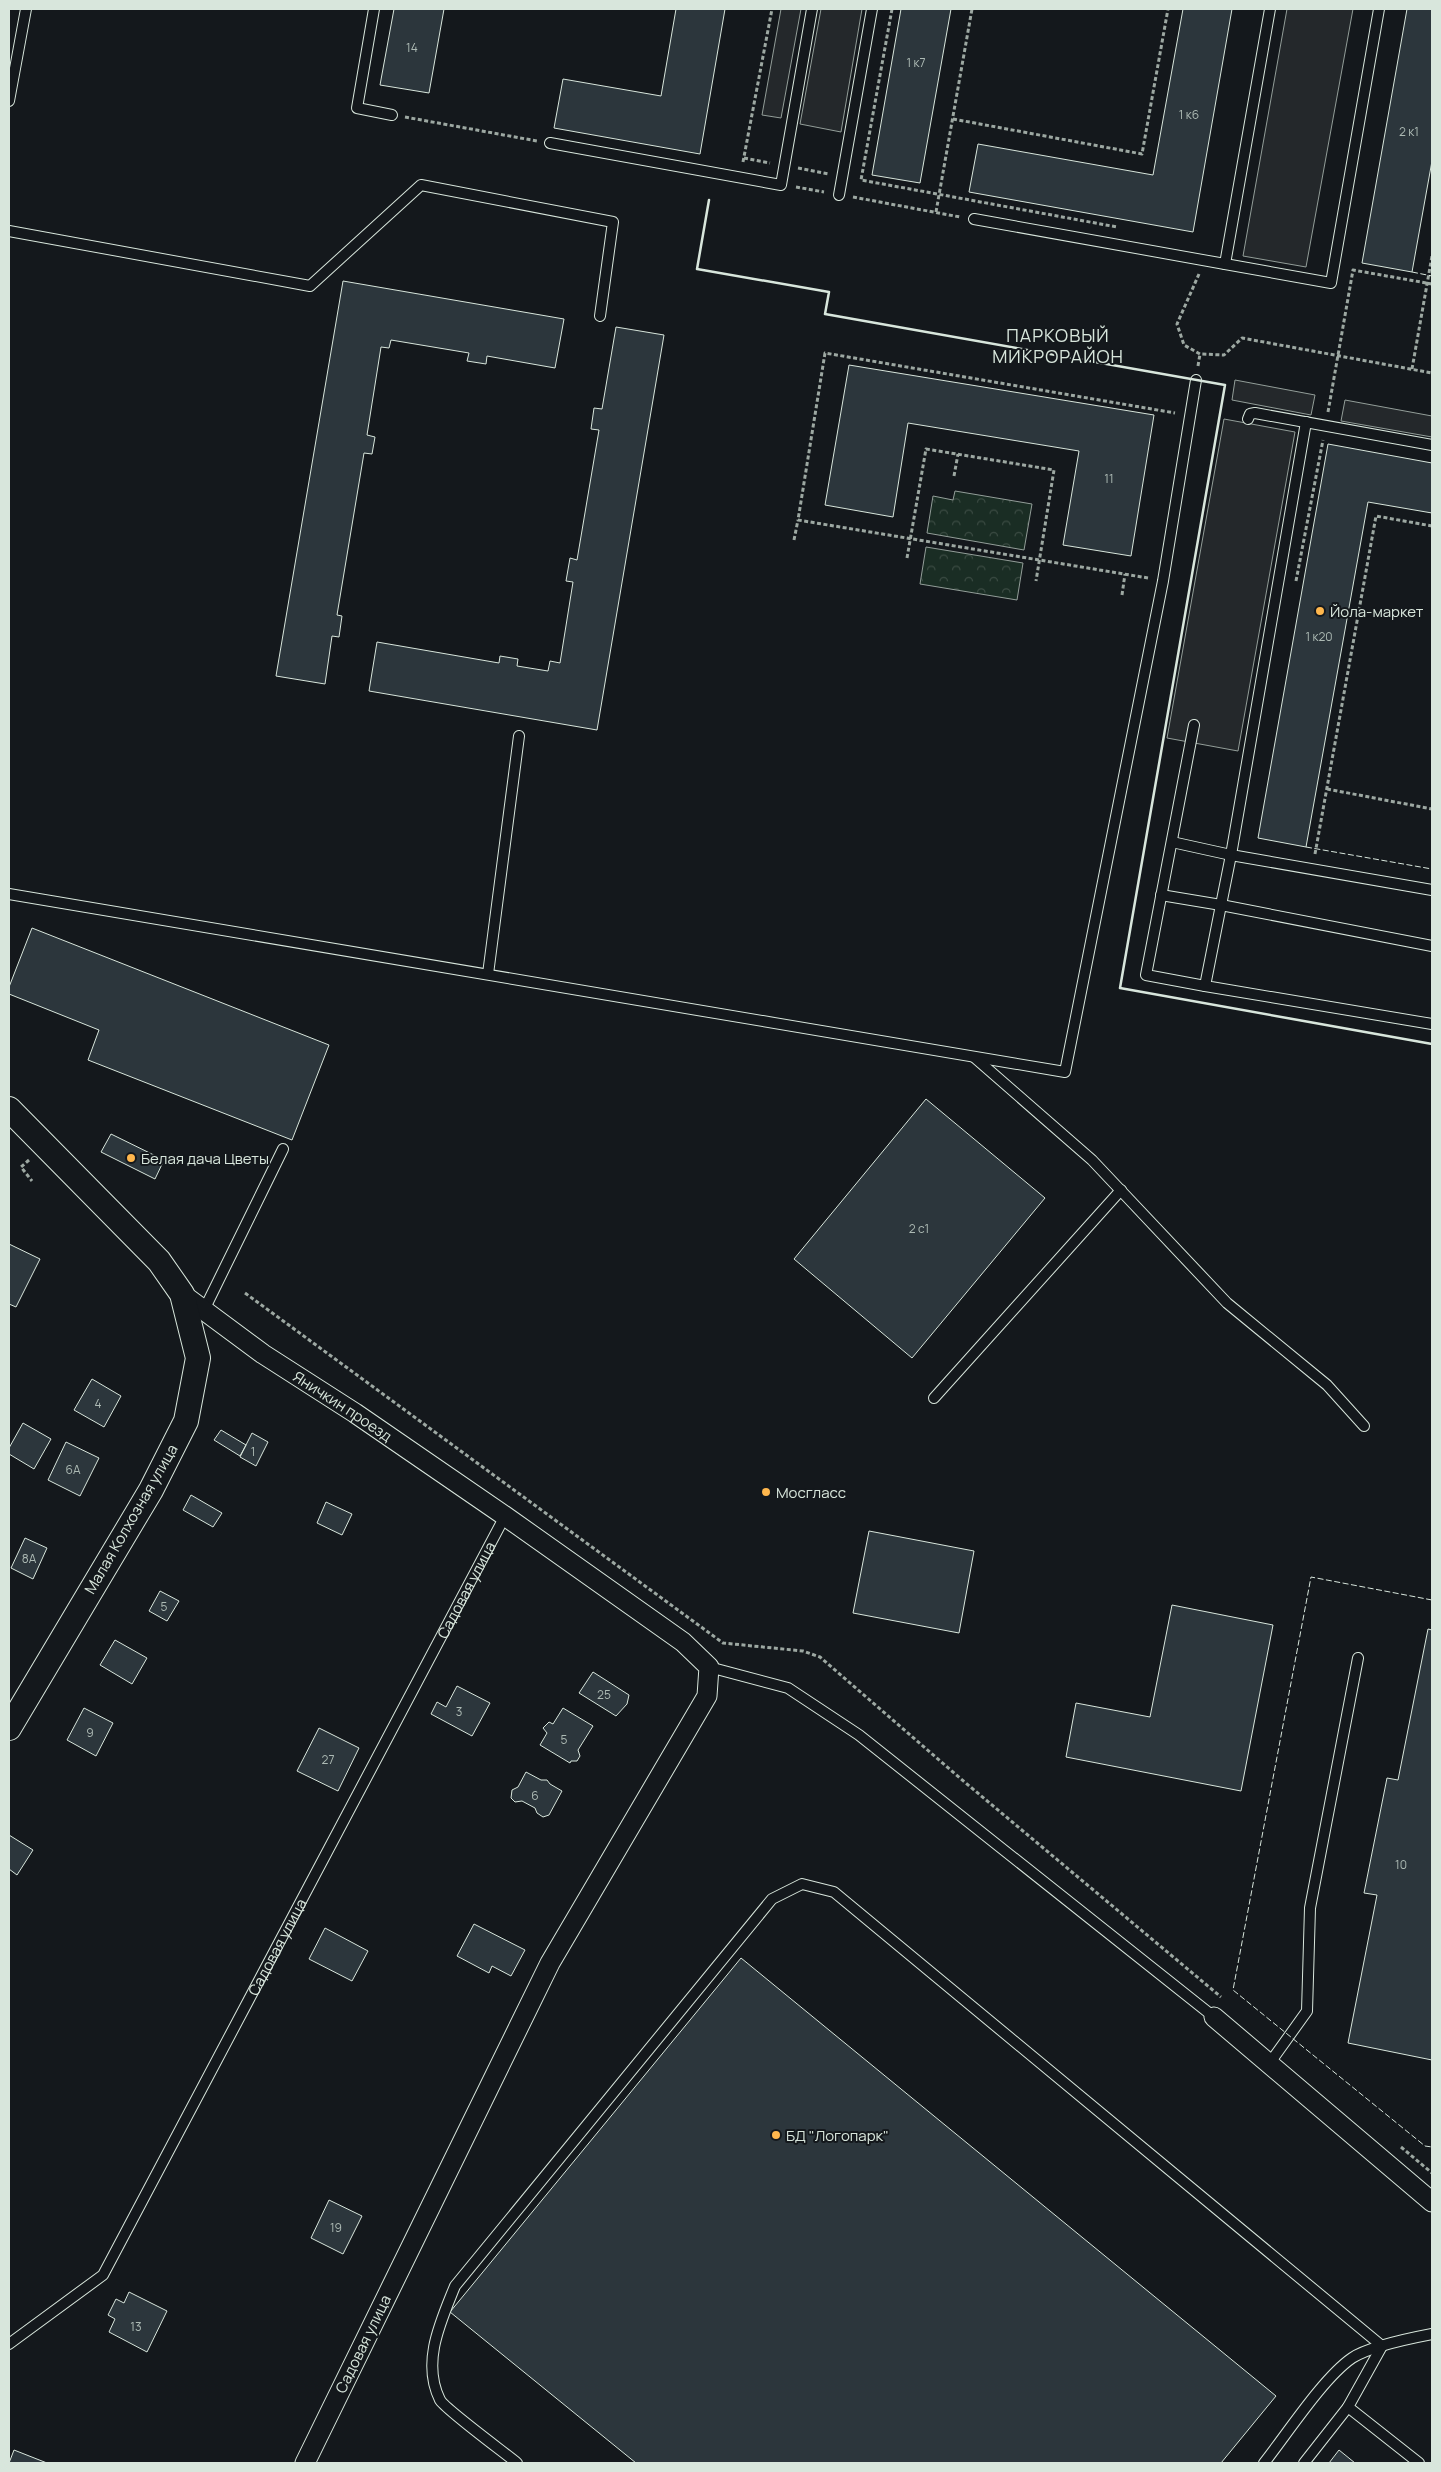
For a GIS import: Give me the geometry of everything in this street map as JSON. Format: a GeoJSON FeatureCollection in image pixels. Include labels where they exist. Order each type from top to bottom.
{"type":"FeatureCollection","features":[{"type":"Feature","properties":{"kind":"street","name":"Яничкин проезд"},"geometry":{"type":"LineString","coordinates":[[9,1109],[159,1261],[182,1294],[263,1354],[355,1413],[505,1516],[683,1642],[710,1667]]}},
{"type":"Feature","properties":{"kind":"street","name":"Малая Колхозная улица"},"geometry":{"type":"LineString","coordinates":[[9,1728],[151,1490],[186,1421],[198,1358],[182,1294]]}},
{"type":"Feature","properties":{"kind":"street","name":"Садовая улица"},"geometry":{"type":"LineString","coordinates":[[305,2463],[550,1963],[706,1696],[710,1667]]}},
{"type":"Feature","properties":{"kind":"street"},"geometry":{"type":"LineString","coordinates":[[1214,2017],[1432,2202]]}},
{"type":"Feature","properties":{"kind":"lane"},"geometry":{"type":"LineString","coordinates":[[9,102],[26,9]]}},
{"type":"Feature","properties":{"kind":"lane"},"geometry":{"type":"LineString","coordinates":[[374,9],[357,108],[392,115]]}},
{"type":"Feature","properties":{"kind":"lane"},"geometry":{"type":"LineString","coordinates":[[550,143],[780,185],[812,9]]}},
{"type":"Feature","properties":{"kind":"lane"},"geometry":{"type":"LineString","coordinates":[[839,195],[872,9]]}},
{"type":"Feature","properties":{"kind":"lane"},"geometry":{"type":"LineString","coordinates":[[1225,264],[1270,9]]}},
{"type":"Feature","properties":{"kind":"lane"},"geometry":{"type":"LineString","coordinates":[[974,219],[1331,283],[1379,9]]}},
{"type":"Feature","properties":{"kind":"lane"},"geometry":{"type":"LineString","coordinates":[[9,231],[310,286],[421,185],[613,222],[600,316]]}},
{"type":"Feature","properties":{"kind":"lane"},"geometry":{"type":"LineString","coordinates":[[9,894],[1065,1072],[1163,581],[1196,380]]}},
{"type":"Feature","properties":{"kind":"lane"},"geometry":{"type":"LineString","coordinates":[[1248,419],[1250,414],[1255,413],[1432,445]]}},
{"type":"Feature","properties":{"kind":"lane"},"geometry":{"type":"LineString","coordinates":[[1205,986],[1231,855],[1306,422]]}},
{"type":"Feature","properties":{"kind":"lane"},"geometry":{"type":"LineString","coordinates":[[1194,725],[1146,975],[1432,1024]]}},
{"type":"Feature","properties":{"kind":"lane"},"geometry":{"type":"LineString","coordinates":[[488,974],[519,736]]}},
{"type":"Feature","properties":{"kind":"lane"},"geometry":{"type":"LineString","coordinates":[[1172,842],[1231,855],[1432,890]]}},
{"type":"Feature","properties":{"kind":"lane"},"geometry":{"type":"LineString","coordinates":[[1161,895],[1432,946]]}},
{"type":"Feature","properties":{"kind":"lane"},"geometry":{"type":"LineString","coordinates":[[973,1056],[1092,1160],[1227,1303],[1327,1385],[1364,1426]]}},
{"type":"Feature","properties":{"kind":"lane"},"geometry":{"type":"LineString","coordinates":[[204,1310],[283,1149]]}},
{"type":"Feature","properties":{"kind":"lane"},"geometry":{"type":"LineString","coordinates":[[934,1398],[1121,1190]]}},
{"type":"Feature","properties":{"kind":"lane","name":"Садовая улица"},"geometry":{"type":"LineString","coordinates":[[9,2344],[103,2275],[505,1516]]}},
{"type":"Feature","properties":{"kind":"lane"},"geometry":{"type":"LineString","coordinates":[[1270,2064],[1307,2011],[1310,1908],[1358,1658]]}},
{"type":"Feature","properties":{"kind":"lane"},"geometry":{"type":"LineString","coordinates":[[710,1667],[788,1688],[859,1735],[1214,2017]]}},
{"type":"Feature","properties":{"kind":"lane"},"geometry":{"type":"LineString","coordinates":[[517,2463],[441,2401],[432,2368],[437,2330],[456,2286],[772,1899],[802,1884],[834,1892],[1382,2346]]}},
{"type":"Feature","properties":{"kind":"lane"},"geometry":{"type":"LineString","coordinates":[[1264,2463],[1326,2384],[1353,2357],[1382,2346],[1432,2334]]}},
{"type":"Feature","properties":{"kind":"lane"},"geometry":{"type":"LineString","coordinates":[[1304,2463],[1348,2407],[1382,2346]]}},
{"type":"Feature","properties":{"kind":"lane"},"geometry":{"type":"LineString","coordinates":[[1348,2407],[1419,2463]]}},
{"type":"Feature","properties":{"kind":"path"},"geometry":{"type":"LineString","coordinates":[[740,178],[772,9]]}},
{"type":"Feature","properties":{"kind":"path"},"geometry":{"type":"LineString","coordinates":[[861,180],[892,9]]}},
{"type":"Feature","properties":{"kind":"path"},"geometry":{"type":"LineString","coordinates":[[936,212],[972,9]]}},
{"type":"Feature","properties":{"kind":"path"},"geometry":{"type":"LineString","coordinates":[[952,119],[1142,154],[1168,9]]}},
{"type":"Feature","properties":{"kind":"path"},"geometry":{"type":"LineString","coordinates":[[392,115],[550,143]]}},
{"type":"Feature","properties":{"kind":"path"},"geometry":{"type":"LineString","coordinates":[[744,158],[1122,228]]}},
{"type":"Feature","properties":{"kind":"path"},"geometry":{"type":"LineString","coordinates":[[780,185],[974,219]]}},
{"type":"Feature","properties":{"kind":"path"},"geometry":{"type":"LineString","coordinates":[[1412,370],[1432,256]]}},
{"type":"Feature","properties":{"kind":"path"},"geometry":{"type":"LineString","coordinates":[[1205,261],[1177,324],[1184,345],[1200,354],[1224,355],[1242,338],[1432,373]]}},
{"type":"Feature","properties":{"kind":"path"},"geometry":{"type":"LineString","coordinates":[[1334,266],[1432,284]]}},
{"type":"Feature","properties":{"kind":"path"},"geometry":{"type":"LineString","coordinates":[[1296,582],[1353,270]]}},
{"type":"Feature","properties":{"kind":"path"},"geometry":{"type":"LineString","coordinates":[[794,540],[825,353],[1190,415]]}},
{"type":"Feature","properties":{"kind":"path"},"geometry":{"type":"LineString","coordinates":[[907,558],[926,448],[1054,470],[1036,581]]}},
{"type":"Feature","properties":{"kind":"path"},"geometry":{"type":"LineString","coordinates":[[954,476],[958,454]]}},
{"type":"Feature","properties":{"kind":"path"},"geometry":{"type":"LineString","coordinates":[[1314,857],[1376,516],[1432,526]]}},
{"type":"Feature","properties":{"kind":"path"},"geometry":{"type":"LineString","coordinates":[[798,520],[1163,581]]}},
{"type":"Feature","properties":{"kind":"path"},"geometry":{"type":"LineString","coordinates":[[1122,595],[1125,574]]}},
{"type":"Feature","properties":{"kind":"path"},"geometry":{"type":"LineString","coordinates":[[1326,789],[1432,809]]}},
{"type":"Feature","properties":{"kind":"path"},"geometry":{"type":"LineString","coordinates":[[245,1293],[723,1643],[803,1650],[820,1657],[961,1779],[1225,2000]]}},
{"type":"Feature","properties":{"kind":"green space"},"geometry":{"type":"Polygon","coordinates":[[[955,491],[1032,504],[1024,550],[927,533],[933,496],[953,500],[955,491]]]}},
{"type":"Feature","properties":{"kind":"green space"},"geometry":{"type":"Polygon","coordinates":[[[926,547],[1023,563],[1017,600],[920,584],[926,547]]]}},
{"type":"Feature","properties":{"kind":"shaded area"},"geometry":{"type":"Polygon","coordinates":[[[781,9],[801,9],[781,118],[762,115],[781,9]]]}},
{"type":"Feature","properties":{"kind":"shaded area"},"geometry":{"type":"Polygon","coordinates":[[[821,9],[862,9],[841,132],[800,124],[821,9]]]}},
{"type":"Feature","properties":{"kind":"shaded area"},"geometry":{"type":"Polygon","coordinates":[[[1287,9],[1353,9],[1306,267],[1243,256],[1287,9]]]}},
{"type":"Feature","properties":{"kind":"shaded area"},"geometry":{"type":"Polygon","coordinates":[[[1235,380],[1315,395],[1311,415],[1232,400],[1235,380]]]}},
{"type":"Feature","properties":{"kind":"shaded area"},"geometry":{"type":"Polygon","coordinates":[[[1345,400],[1432,416],[1432,437],[1341,421],[1345,400]]]}},
{"type":"Feature","properties":{"kind":"shaded area"},"geometry":{"type":"Polygon","coordinates":[[[1224,419],[1295,432],[1238,751],[1167,738],[1224,419]]]}},
{"type":"Feature","properties":{"kind":"building"},"geometry":{"type":"Polygon","coordinates":[[[394,9],[444,9],[429,93],[380,85],[394,9]]]}},
{"type":"Feature","properties":{"kind":"building"},"geometry":{"type":"Polygon","coordinates":[[[676,9],[725,9],[700,154],[554,128],[563,79],[661,96],[676,9]]]}},
{"type":"Feature","properties":{"kind":"building"},"geometry":{"type":"Polygon","coordinates":[[[901,9],[951,9],[920,183],[872,175],[901,9]]]}},
{"type":"Feature","properties":{"kind":"building"},"geometry":{"type":"Polygon","coordinates":[[[1183,9],[1232,9],[1193,232],[969,192],[978,144],[1153,175],[1183,9]]]}},
{"type":"Feature","properties":{"kind":"building"},"geometry":{"type":"Polygon","coordinates":[[[1407,9],[1432,9],[1432,161],[1412,272],[1362,263],[1407,9]]]}},
{"type":"Feature","properties":{"kind":"building"},"geometry":{"type":"Polygon","coordinates":[[[343,281],[564,319],[555,368],[487,356],[486,364],[467,361],[469,353],[391,340],[389,348],[381,347],[367,435],[375,437],[372,454],[364,453],[337,615],[342,616],[339,637],[332,636],[325,684],[276,676],[343,281]]]}},
{"type":"Feature","properties":{"kind":"building"},"geometry":{"type":"Polygon","coordinates":[[[616,327],[664,335],[597,730],[369,691],[377,642],[499,663],[500,656],[518,659],[517,666],[548,671],[550,661],[560,663],[573,582],[566,581],[570,558],[577,560],[599,430],[591,429],[594,408],[602,409],[616,327]]]}},
{"type":"Feature","properties":{"kind":"building"},"geometry":{"type":"Polygon","coordinates":[[[849,365],[1154,415],[1131,556],[1063,545],[1079,451],[908,423],[893,517],[825,505],[849,365]]]}},
{"type":"Feature","properties":{"kind":"building"},"geometry":{"type":"Polygon","coordinates":[[[1328,444],[1432,463],[1432,513],[1368,502],[1306,847],[1258,838],[1328,444]]]}},
{"type":"Feature","properties":{"kind":"building"},"geometry":{"type":"Polygon","coordinates":[[[32,928],[329,1045],[292,1140],[88,1060],[99,1030],[9,994],[9,987],[32,928]]]}},
{"type":"Feature","properties":{"kind":"building"},"geometry":{"type":"Polygon","coordinates":[[[926,1099],[1045,1198],[912,1358],[794,1259],[926,1099]]]}},
{"type":"Feature","properties":{"kind":"building"},"geometry":{"type":"Polygon","coordinates":[[[111,1134],[164,1160],[155,1179],[101,1152],[111,1134]]]}},
{"type":"Feature","properties":{"kind":"building"},"geometry":{"type":"Polygon","coordinates":[[[9,1244],[40,1259],[16,1307],[9,1304],[9,1244]]]}},
{"type":"Feature","properties":{"kind":"building"},"geometry":{"type":"Polygon","coordinates":[[[92,1379],[121,1396],[104,1427],[74,1410],[92,1379]]]}},
{"type":"Feature","properties":{"kind":"building"},"geometry":{"type":"Polygon","coordinates":[[[23,1423],[51,1439],[34,1469],[9,1454],[9,1448],[23,1423]]]}},
{"type":"Feature","properties":{"kind":"building"},"geometry":{"type":"Polygon","coordinates":[[[221,1430],[246,1445],[240,1456],[214,1440],[221,1430]]]}},
{"type":"Feature","properties":{"kind":"building"},"geometry":{"type":"Polygon","coordinates":[[[252,1433],[268,1442],[256,1466],[240,1457],[252,1433]]]}},
{"type":"Feature","properties":{"kind":"building"},"geometry":{"type":"Polygon","coordinates":[[[66,1442],[99,1458],[80,1496],[48,1480],[66,1442]]]}},
{"type":"Feature","properties":{"kind":"building"},"geometry":{"type":"Polygon","coordinates":[[[191,1495],[222,1513],[213,1527],[183,1510],[191,1495]]]}},
{"type":"Feature","properties":{"kind":"building"},"geometry":{"type":"Polygon","coordinates":[[[326,1502],[352,1514],[342,1535],[317,1523],[326,1502]]]}},
{"type":"Feature","properties":{"kind":"building"},"geometry":{"type":"Polygon","coordinates":[[[869,1531],[974,1551],[959,1633],[853,1613],[869,1531]]]}},
{"type":"Feature","properties":{"kind":"building"},"geometry":{"type":"Polygon","coordinates":[[[25,1538],[47,1548],[33,1579],[11,1568],[25,1538]]]}},
{"type":"Feature","properties":{"kind":"building"},"geometry":{"type":"Polygon","coordinates":[[[160,1591],[179,1601],[167,1621],[149,1611],[160,1591]]]}},
{"type":"Feature","properties":{"kind":"building"},"geometry":{"type":"Polygon","coordinates":[[[1172,1605],[1273,1625],[1241,1791],[1066,1757],[1076,1703],[1150,1717],[1172,1605]]]}},
{"type":"Feature","properties":{"kind":"building"},"geometry":{"type":"Polygon","coordinates":[[[1428,1629],[1432,1630],[1432,2060],[1348,2043],[1377,1895],[1364,1893],[1387,1778],[1398,1780],[1428,1629]]]}},
{"type":"Feature","properties":{"kind":"building"},"geometry":{"type":"Polygon","coordinates":[[[115,1640],[147,1658],[132,1684],[100,1665],[115,1640]]]}},
{"type":"Feature","properties":{"kind":"building"},"geometry":{"type":"Polygon","coordinates":[[[593,1672],[629,1695],[627,1704],[616,1716],[579,1693],[593,1672]]]}},
{"type":"Feature","properties":{"kind":"building"},"geometry":{"type":"Polygon","coordinates":[[[457,1686],[490,1703],[472,1736],[431,1714],[437,1702],[446,1707],[457,1686]]]}},
{"type":"Feature","properties":{"kind":"building"},"geometry":{"type":"Polygon","coordinates":[[[84,1708],[113,1723],[96,1756],[67,1740],[84,1708]]]}},
{"type":"Feature","properties":{"kind":"building"},"geometry":{"type":"Polygon","coordinates":[[[563,1708],[593,1726],[578,1750],[580,1756],[577,1761],[571,1761],[570,1763],[540,1745],[547,1733],[543,1728],[549,1722],[553,1724],[563,1708]]]}},
{"type":"Feature","properties":{"kind":"building"},"geometry":{"type":"Polygon","coordinates":[[[319,1728],[359,1748],[338,1791],[297,1771],[319,1728]]]}},
{"type":"Feature","properties":{"kind":"building"},"geometry":{"type":"Polygon","coordinates":[[[526,1772],[541,1780],[547,1780],[562,1791],[549,1815],[543,1817],[537,1813],[535,1808],[522,1801],[515,1802],[511,1798],[512,1790],[518,1787],[526,1772]]]}},
{"type":"Feature","properties":{"kind":"building"},"geometry":{"type":"Polygon","coordinates":[[[9,1835],[33,1850],[17,1875],[9,1869],[9,1835]]]}},
{"type":"Feature","properties":{"kind":"building"},"geometry":{"type":"Polygon","coordinates":[[[474,1924],[525,1950],[511,1976],[492,1966],[489,1973],[457,1956],[474,1924]]]}},
{"type":"Feature","properties":{"kind":"building"},"geometry":{"type":"Polygon","coordinates":[[[325,1928],[368,1951],[352,1981],[309,1959],[325,1928]]]}},
{"type":"Feature","properties":{"kind":"building","name":"БД \"Логопарк\""},"geometry":{"type":"Polygon","coordinates":[[[741,1958],[1276,2396],[1221,2463],[636,2463],[450,2312],[741,1958]]]}},
{"type":"Feature","properties":{"kind":"building"},"geometry":{"type":"Polygon","coordinates":[[[329,2200],[362,2216],[343,2254],[311,2238],[329,2200]]]}},
{"type":"Feature","properties":{"kind":"building"},"geometry":{"type":"Polygon","coordinates":[[[129,2292],[167,2311],[147,2352],[109,2332],[115,2319],[108,2315],[116,2299],[124,2303],[129,2292]]]}},
{"type":"Feature","properties":{"kind":"building"},"geometry":{"type":"Polygon","coordinates":[[[14,2450],[47,2463],[9,2463],[14,2450]]]}},
{"type":"Feature","properties":{"kind":"building"},"geometry":{"type":"Polygon","coordinates":[[[1339,2450],[1355,2463],[1329,2463],[1339,2450]]]}},
{"type":"Feature","properties":{"kind":"fence"},"geometry":{"type":"LineString","coordinates":[[1412,272],[1432,276]]}},
{"type":"Feature","properties":{"kind":"fence"},"geometry":{"type":"LineString","coordinates":[[1306,847],[1432,869]]}},
{"type":"Feature","properties":{"kind":"fence"},"geometry":{"type":"LineString","coordinates":[[1432,1600],[1311,1577],[1233,1990],[1425,2146],[1432,2147]]}},
{"type":"Feature","properties":{"kind":"wall"},"geometry":{"type":"LineString","coordinates":[[709,200],[697,269],[829,292],[825,314],[1225,385],[1120,988],[1432,1044]]}},
{"type":"Feature","properties":{"kind":"place","name":"Йола-маркет"},"geometry":{"type":"Point","coordinates":[1320,611]}},
{"type":"Feature","properties":{"kind":"place","name":"Белая дача Цветы"},"geometry":{"type":"Point","coordinates":[131,1158]}},
{"type":"Feature","properties":{"kind":"place","name":"Мосгласс"},"geometry":{"type":"Point","coordinates":[766,1492]}},
{"type":"Feature","properties":{"kind":"place","name":"БД \"Логопарк\""},"geometry":{"type":"Point","coordinates":[776,2135]}},
{"type":"Feature","properties":{"kind":"district","name":"ПАРКОВЫЙ МИКРОРАЙОН"},"geometry":{"type":"Point","coordinates":[1058,345]}}]}
